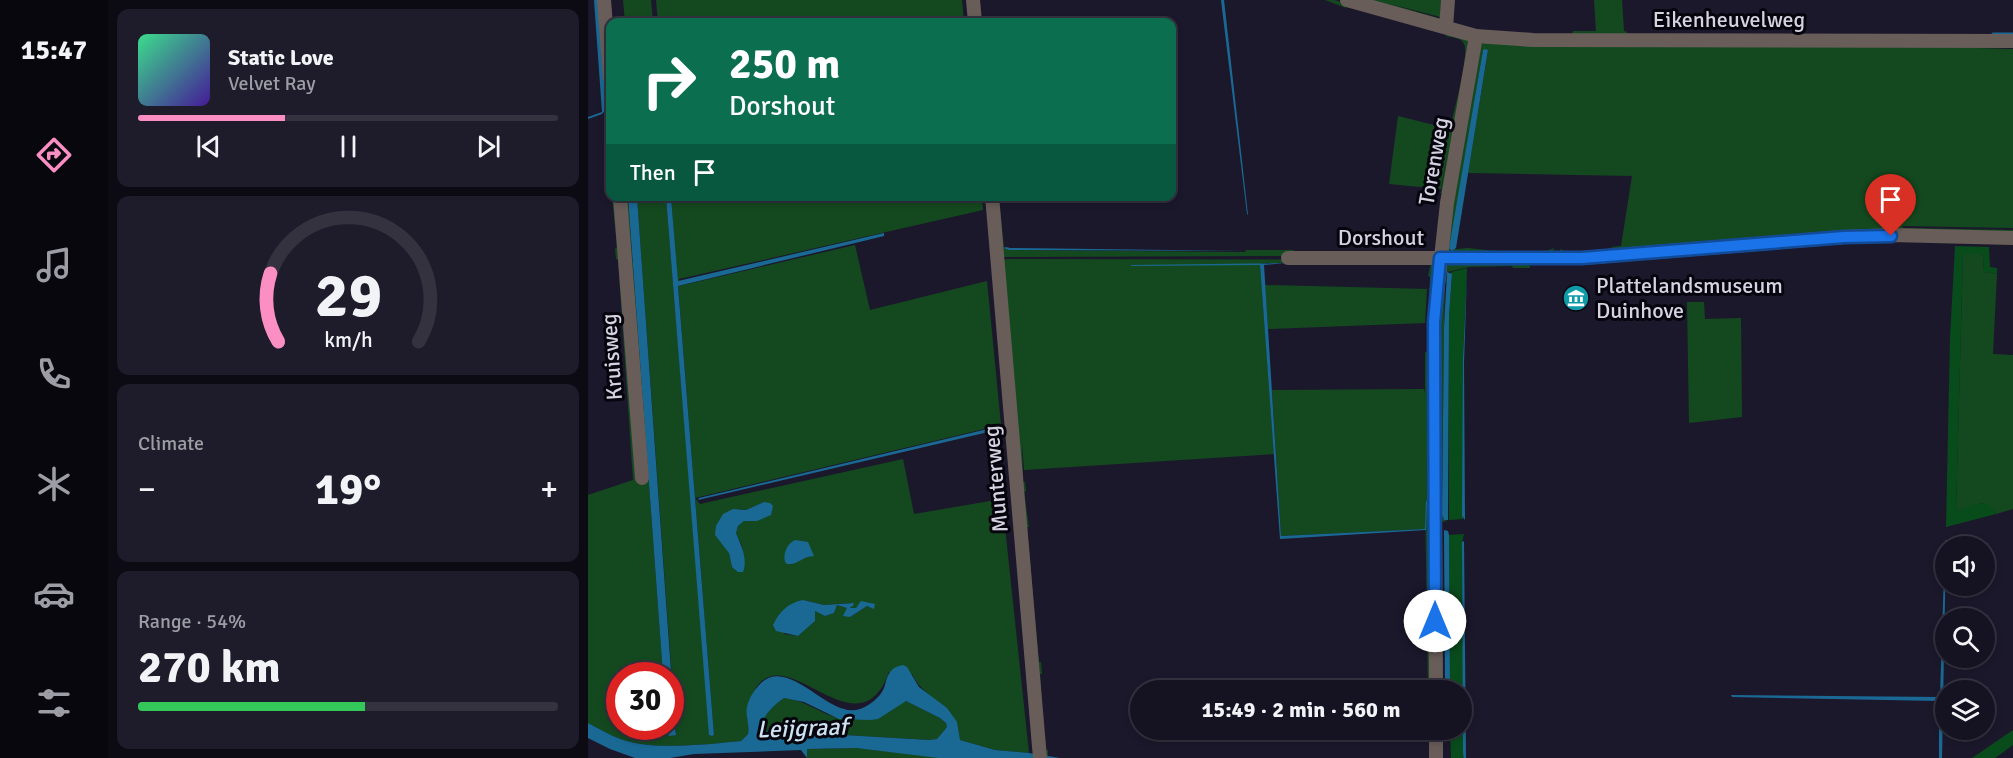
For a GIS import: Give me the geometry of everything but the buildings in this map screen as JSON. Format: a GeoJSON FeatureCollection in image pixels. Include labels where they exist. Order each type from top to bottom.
{"type":"FeatureCollection","features":[{"type":"Feature","properties":{"kind":"street"},"geometry":{"type":"LineString","coordinates":[[604,0],[606,26]]}},
{"type":"Feature","properties":{"kind":"street"},"geometry":{"type":"LineString","coordinates":[[973,0],[975,18]]}},
{"type":"Feature","properties":{"kind":"street","name":"Eikenheuvelweg"},"geometry":{"type":"LineString","coordinates":[[1347,0],[1476,36],[1533,40],[2013,41]]}},
{"type":"Feature","properties":{"kind":"street"},"geometry":{"type":"LineString","coordinates":[[1446,27],[1448,0]]}},
{"type":"Feature","properties":{"kind":"street","name":"Torenweg"},"geometry":{"type":"LineString","coordinates":[[1436,680],[1434,322],[1440,258],[1476,36]]}},
{"type":"Feature","properties":{"kind":"street","name":"Kruisweg"},"geometry":{"type":"LineString","coordinates":[[620,201],[642,478]]}},
{"type":"Feature","properties":{"kind":"street","name":"Munterweg"},"geometry":{"type":"LineString","coordinates":[[992,201],[1039,755]]}},
{"type":"Feature","properties":{"kind":"street","name":"Dorshout"},"geometry":{"type":"LineString","coordinates":[[1288,258],[1582,258],[1844,237],[2013,238]]}},
{"type":"Feature","properties":{"kind":"street"},"geometry":{"type":"LineString","coordinates":[[1436,740],[1436,758]]}},
{"type":"Feature","properties":{"kind":"green space"},"geometry":{"type":"Polygon","coordinates":[[[623,0],[651,0],[653,18],[625,18],[623,0]]]}},
{"type":"Feature","properties":{"kind":"green space"},"geometry":{"type":"Polygon","coordinates":[[[656,0],[962,0],[964,18],[658,18],[656,0]]]}},
{"type":"Feature","properties":{"kind":"green space"},"geometry":{"type":"Polygon","coordinates":[[[1325,0],[1334,0],[1467,39],[1468,42],[1443,193],[1440,193],[1441,192],[1448,148],[1441,189],[1389,184],[1398,116],[1450,129],[1465,60],[1463,42],[1446,36],[1447,34],[1345,6],[1346,8],[1325,0]]]}},
{"type":"Feature","properties":{"kind":"green space"},"geometry":{"type":"Polygon","coordinates":[[[1360,0],[1441,0],[1440,17],[1387,3],[1441,19],[1440,22],[1360,0]]]}},
{"type":"Feature","properties":{"kind":"green space"},"geometry":{"type":"Polygon","coordinates":[[[1594,0],[1622,0],[1626,37],[1572,34],[1573,31],[1596,31],[1594,0]]]}},
{"type":"Feature","properties":{"kind":"green space"},"geometry":{"type":"Polygon","coordinates":[[[1483,43],[2013,44],[1978,48],[2013,49],[2013,228],[1902,226],[1904,228],[2013,230],[2013,235],[1561,253],[1560,249],[1584,251],[1621,246],[1632,176],[1468,173],[1488,51],[1485,49],[1450,249],[1537,252],[1554,248],[1553,252],[1451,254],[1445,248],[1480,45],[1483,43]]]}},
{"type":"Feature","properties":{"kind":"green space"},"geometry":{"type":"Polygon","coordinates":[[[612,201],[628,201],[662,662],[606,662],[606,732],[588,723],[588,495],[633,480],[618,260],[616,259],[612,201]]]}},
{"type":"Feature","properties":{"kind":"green space"},"geometry":{"type":"Polygon","coordinates":[[[637,201],[666,201],[710,736],[714,735],[695,498],[700,504],[903,459],[914,514],[1002,499],[1029,753],[995,750],[960,740],[957,724],[951,715],[921,687],[912,674],[889,672],[876,695],[859,703],[841,701],[784,676],[767,677],[754,691],[747,718],[748,734],[741,741],[660,746],[623,740],[684,740],[684,662],[671,662],[637,201]],[[764,502],[746,510],[739,509],[729,553],[732,567],[744,568],[742,546],[736,533],[738,526],[744,521],[757,521],[764,502]],[[803,600],[784,634],[798,636],[815,621],[815,611],[825,616],[834,613],[837,605],[847,608],[846,612],[850,617],[867,606],[874,608],[871,603],[863,602],[856,608],[851,608],[849,606],[851,603],[824,605],[803,600]]]}},
{"type":"Feature","properties":{"kind":"green space"},"geometry":{"type":"Polygon","coordinates":[[[671,201],[982,201],[983,210],[679,279],[679,286],[855,245],[870,310],[987,281],[1001,425],[695,498],[671,201]]]}},
{"type":"Feature","properties":{"kind":"green space"},"geometry":{"type":"Polygon","coordinates":[[[999,201],[1004,247],[1009,250],[1245,252],[1246,250],[1294,250],[1294,256],[1005,257],[1002,255],[999,201]]]}},
{"type":"Feature","properties":{"kind":"green space"},"geometry":{"type":"Polygon","coordinates":[[[1955,246],[1989,247],[1990,267],[1997,268],[1997,274],[1984,272],[1981,254],[1963,254],[1956,511],[1975,504],[1987,503],[1996,514],[1946,527],[1950,338],[1955,246]]]}},
{"type":"Feature","properties":{"kind":"green space"},"geometry":{"type":"Polygon","coordinates":[[[1963,254],[1981,254],[1984,272],[1997,274],[1993,354],[2013,355],[2013,509],[1996,514],[1995,510],[1982,503],[1956,511],[1963,254]]]}},
{"type":"Feature","properties":{"kind":"green space"},"geometry":{"type":"Polygon","coordinates":[[[1002,260],[1434,260],[1433,680],[1428,680],[1425,501],[1425,529],[1281,536],[1272,390],[1424,389],[1425,393],[1430,277],[1428,276],[1431,262],[1264,263],[1260,264],[1274,454],[1024,470],[1022,441],[1023,482],[1025,482],[1026,491],[1024,492],[1029,527],[1027,527],[1042,674],[1040,674],[1045,750],[1048,750],[1048,757],[1042,756],[1002,260]]]}},
{"type":"Feature","properties":{"kind":"green space"},"geometry":{"type":"Polygon","coordinates":[[[1529,262],[1530,268],[1469,267],[1447,272],[1444,327],[1442,515],[1444,520],[1448,521],[1442,522],[1440,519],[1440,276],[1445,267],[1452,263],[1529,262]]]}},
{"type":"Feature","properties":{"kind":"green space"},"geometry":{"type":"Polygon","coordinates":[[[1467,268],[1463,358],[1463,519],[1449,520],[1451,272],[1467,268]]]}},
{"type":"Feature","properties":{"kind":"green space"},"geometry":{"type":"Polygon","coordinates":[[[1265,285],[1427,289],[1425,323],[1268,329],[1265,285]]]}},
{"type":"Feature","properties":{"kind":"green space"},"geometry":{"type":"Polygon","coordinates":[[[1687,302],[1704,302],[1705,319],[1741,318],[1742,417],[1689,423],[1687,302]]]}},
{"type":"Feature","properties":{"kind":"green space"},"geometry":{"type":"Polygon","coordinates":[[[1464,534],[1462,542],[1463,680],[1450,680],[1449,535],[1464,534]]]}},
{"type":"Feature","properties":{"kind":"green space"},"geometry":{"type":"Polygon","coordinates":[[[784,698],[845,719],[872,714],[906,701],[940,718],[947,727],[937,739],[929,740],[794,732],[785,735],[773,734],[762,727],[764,719],[784,698]]]}},
{"type":"Feature","properties":{"kind":"green space"},"geometry":{"type":"Polygon","coordinates":[[[2013,730],[2013,745],[1995,758],[1972,758],[2013,730]]]}},
{"type":"Feature","properties":{"kind":"green space"},"geometry":{"type":"Polygon","coordinates":[[[1450,740],[1464,740],[1464,758],[1451,758],[1450,740]]]}},
{"type":"Feature","properties":{"kind":"green space"},"geometry":{"type":"Polygon","coordinates":[[[856,748],[939,758],[807,758],[807,749],[856,748]]]}},
{"type":"Feature","properties":{"kind":"water"},"geometry":{"type":"Polygon","coordinates":[[[594,0],[598,0],[606,109],[602,114],[588,119],[602,112],[594,0]]]}},
{"type":"Feature","properties":{"kind":"water"},"geometry":{"type":"Polygon","coordinates":[[[1221,0],[1224,0],[1248,215],[1247,214],[1221,0]]]}},
{"type":"Feature","properties":{"kind":"water"},"geometry":{"type":"Polygon","coordinates":[[[1485,49],[1488,50],[1456,248],[1452,251],[1449,248],[1485,49]]]}},
{"type":"Feature","properties":{"kind":"water"},"geometry":{"type":"Polygon","coordinates":[[[628,201],[637,201],[671,662],[662,662],[628,201]]]}},
{"type":"Feature","properties":{"kind":"water"},"geometry":{"type":"Polygon","coordinates":[[[666,201],[671,201],[678,281],[884,233],[884,236],[678,286],[714,735],[709,735],[666,201]]]}},
{"type":"Feature","properties":{"kind":"water"},"geometry":{"type":"Polygon","coordinates":[[[1004,248],[1247,251],[1009,250],[1004,248]]]}},
{"type":"Feature","properties":{"kind":"water"},"geometry":{"type":"Polygon","coordinates":[[[1285,263],[1264,265],[1281,536],[1425,529],[1426,500],[1426,530],[1280,539],[1260,265],[1131,266],[1285,263]]]}},
{"type":"Feature","properties":{"kind":"water"},"geometry":{"type":"Polygon","coordinates":[[[1447,272],[1452,274],[1449,316],[1448,520],[1444,520],[1442,515],[1444,327],[1447,272]]]}},
{"type":"Feature","properties":{"kind":"water"},"geometry":{"type":"Polygon","coordinates":[[[1467,273],[1464,363],[1465,520],[1462,516],[1463,358],[1467,273]]]}},
{"type":"Feature","properties":{"kind":"water"},"geometry":{"type":"Polygon","coordinates":[[[996,427],[997,430],[698,500],[699,498],[996,427]]]}},
{"type":"Feature","properties":{"kind":"water"},"geometry":{"type":"Polygon","coordinates":[[[764,502],[773,506],[771,515],[757,521],[744,521],[738,526],[736,533],[745,562],[743,572],[738,572],[732,567],[729,553],[715,535],[716,526],[723,514],[733,509],[746,510],[764,502]]]}},
{"type":"Feature","properties":{"kind":"water"},"geometry":{"type":"Polygon","coordinates":[[[1444,530],[1448,531],[1449,535],[1450,680],[1445,680],[1444,530]]]}},
{"type":"Feature","properties":{"kind":"water"},"geometry":{"type":"Polygon","coordinates":[[[795,540],[808,542],[814,556],[787,564],[785,552],[795,540]]]}},
{"type":"Feature","properties":{"kind":"water"},"geometry":{"type":"Polygon","coordinates":[[[1464,541],[1465,680],[1463,680],[1462,542],[1464,541]]]}},
{"type":"Feature","properties":{"kind":"water"},"geometry":{"type":"Polygon","coordinates":[[[1943,596],[1945,596],[1945,608],[1943,608],[1943,596]]]}},
{"type":"Feature","properties":{"kind":"water"},"geometry":{"type":"Polygon","coordinates":[[[803,600],[824,605],[854,603],[851,608],[856,608],[861,601],[875,604],[874,609],[867,606],[850,617],[843,616],[847,608],[837,605],[834,613],[825,616],[815,611],[815,621],[798,636],[776,631],[773,625],[782,612],[793,603],[803,600]]]}},
{"type":"Feature","properties":{"kind":"water"},"geometry":{"type":"Polygon","coordinates":[[[903,665],[907,667],[919,687],[947,708],[957,722],[960,740],[995,750],[1060,758],[939,758],[856,748],[807,749],[807,758],[801,750],[635,758],[588,738],[588,723],[606,732],[606,740],[623,740],[647,745],[741,741],[748,734],[747,710],[750,697],[761,683],[772,677],[783,677],[795,681],[832,704],[844,709],[856,710],[869,705],[876,699],[894,669],[903,665]],[[784,698],[773,707],[762,727],[776,735],[793,732],[929,740],[937,739],[947,727],[940,718],[906,701],[878,719],[839,719],[804,702],[784,698]]]}},
{"type":"Feature","properties":{"kind":"water"},"geometry":{"type":"Polygon","coordinates":[[[1941,668],[1944,668],[1943,680],[1941,680],[1941,668]]]}},
{"type":"Feature","properties":{"kind":"water"},"geometry":{"type":"Polygon","coordinates":[[[1731,695],[1935,697],[1935,701],[1732,697],[1731,695]]]}},
{"type":"Feature","properties":{"kind":"water"},"geometry":{"type":"Polygon","coordinates":[[[1463,740],[1466,740],[1466,758],[1463,754],[1463,740]]]}},
{"type":"Feature","properties":{"kind":"water"},"geometry":{"type":"Polygon","coordinates":[[[1939,740],[1942,740],[1942,758],[1939,758],[1939,740]]]}},
{"type":"Feature","properties":{"kind":"waterway"},"geometry":{"type":"LineString","coordinates":[[1993,34],[2013,34]]}},
{"type":"Feature","properties":{"kind":"place","name":"Plattelandsmuseum Duinhove"},"geometry":{"type":"Point","coordinates":[1576,298]}},
{"type":"Feature","properties":{"kind":"route"},"geometry":{"type":"LineString","coordinates":[[1435,621],[1434,322],[1440,258],[1582,258],[1844,237],[1891,236]]}},
{"type":"Feature","properties":{"kind":"water label","name":"Leijgraaf"},"geometry":{"type":"Point","coordinates":[802,728]}}]}
